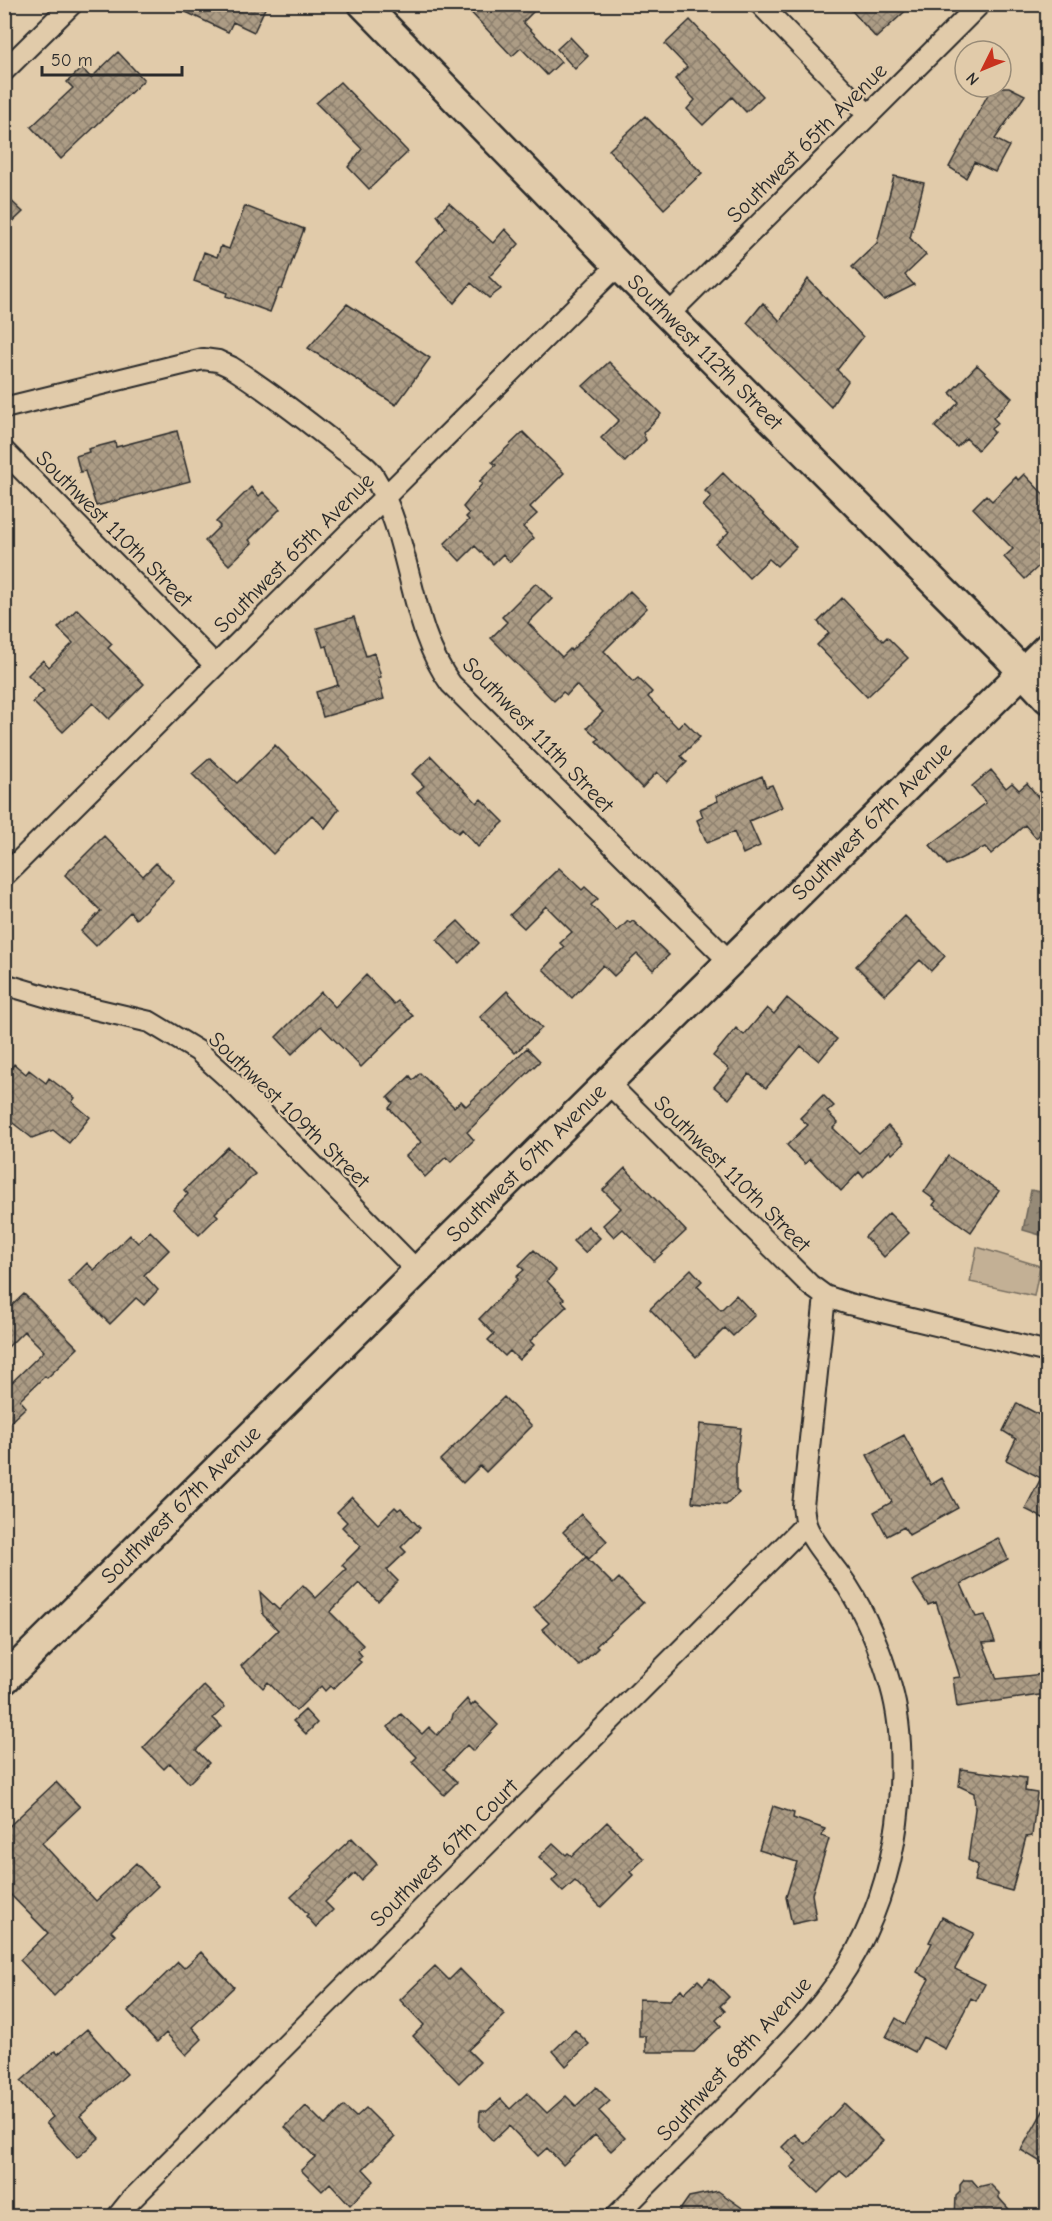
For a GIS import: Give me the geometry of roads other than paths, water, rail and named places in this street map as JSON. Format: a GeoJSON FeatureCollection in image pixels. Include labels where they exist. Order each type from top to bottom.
{"type":"FeatureCollection","features":[{"type":"Feature","properties":{"kind":"main road","name":"Southwest 112th Street"},"geometry":{"type":"LineString","coordinates":[[363,4],[618,265],[1023,672],[1047,699]]}},
{"type":"Feature","properties":{"kind":"main road","name":"Southwest 67th Avenue"},"geometry":{"type":"LineString","coordinates":[[4,1680],[1047,647]]}},
{"type":"Feature","properties":{"kind":"street"},"geometry":{"type":"LineString","coordinates":[[4,71],[72,4]]}},
{"type":"Feature","properties":{"kind":"street"},"geometry":{"type":"LineString","coordinates":[[760,4],[868,115]]}},
{"type":"Feature","properties":{"kind":"street","name":"Southwest 65th Avenue"},"geometry":{"type":"LineString","coordinates":[[668,315],[980,4]]}},
{"type":"Feature","properties":{"kind":"street","name":"Southwest 65th Avenue"},"geometry":{"type":"LineString","coordinates":[[4,876],[618,265]]}},
{"type":"Feature","properties":{"kind":"street","name":"Southwest 111th Street"},"geometry":{"type":"LineString","coordinates":[[4,408],[203,359],[218,361],[252,381],[371,472],[393,516],[427,636],[443,673],[459,692],[730,962]]}},
{"type":"Feature","properties":{"kind":"street","name":"Southwest 110th Street"},"geometry":{"type":"LineString","coordinates":[[4,452],[215,665]]}},
{"type":"Feature","properties":{"kind":"street","name":"Southwest 109th Street"},"geometry":{"type":"LineString","coordinates":[[4,984],[61,1001],[150,1022],[198,1052],[227,1077],[418,1272]]}},
{"type":"Feature","properties":{"kind":"street","name":"Southwest 110th Street"},"geometry":{"type":"LineString","coordinates":[[608,1083],[810,1285],[825,1296]]}},
{"type":"Feature","properties":{"kind":"street"},"geometry":{"type":"LineString","coordinates":[[806,1524],[803,1506],[804,1487],[825,1296],[860,1307],[1047,1352]]}},
{"type":"Feature","properties":{"kind":"street","name":"Southwest 68th Avenue"},"geometry":{"type":"LineString","coordinates":[[616,2217],[754,2078],[807,2021],[856,1952],[870,1921],[889,1863],[898,1814],[901,1773],[896,1709],[891,1687],[870,1627],[849,1588],[810,1535],[806,1524]]}},
{"type":"Feature","properties":{"kind":"street","name":"Southwest 67th Court"},"geometry":{"type":"LineString","coordinates":[[118,2217],[138,2193],[806,1524]]}},
{"type":"Feature","properties":{"kind":"water"},"geometry":{"type":"Polygon","coordinates":[[[1031,1190],[1047,1193],[1040,1235],[1023,1230],[1031,1190]]]}}]}
